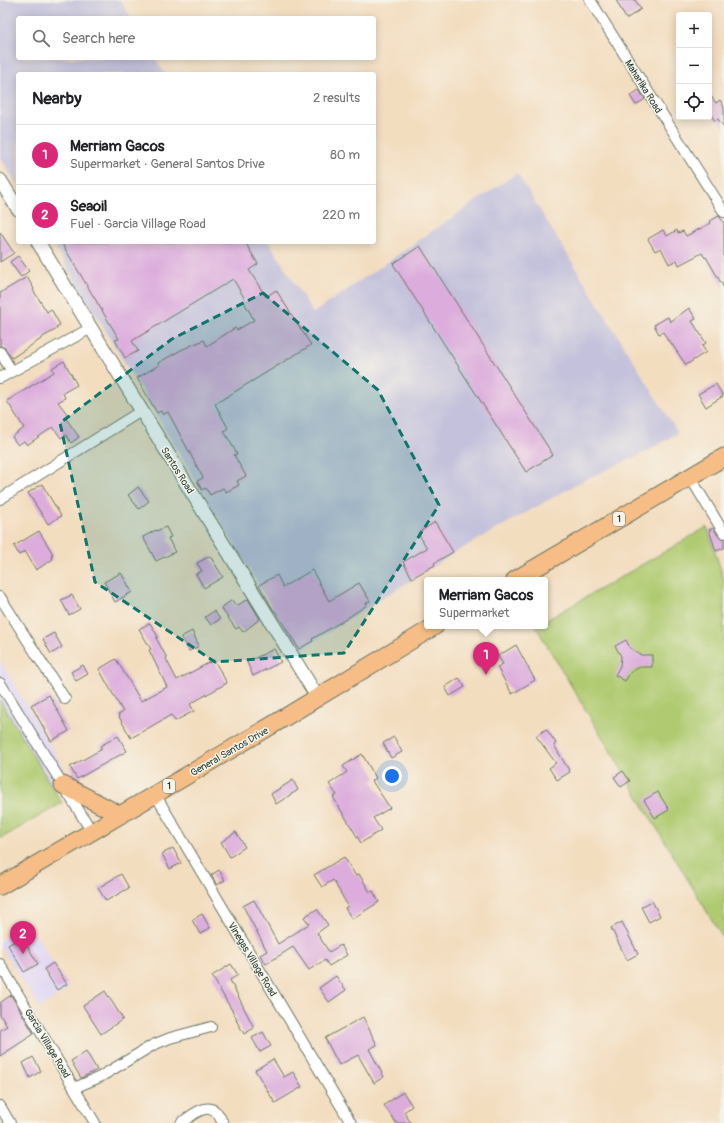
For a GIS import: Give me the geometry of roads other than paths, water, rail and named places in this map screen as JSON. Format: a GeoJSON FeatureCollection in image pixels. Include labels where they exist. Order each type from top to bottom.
{"type":"FeatureCollection","features":[{"type":"Feature","properties":{"kind":"highway","name":"1"},"geometry":{"type":"LineString","coordinates":[[520,577],[724,457]]}},
{"type":"Feature","properties":{"kind":"highway","name":"General Santos Drive"},"geometry":{"type":"LineString","coordinates":[[0,886],[318,698],[430,629]]}},
{"type":"Feature","properties":{"kind":"highway"},"geometry":{"type":"LineString","coordinates":[[63,785],[120,815]]}},
{"type":"Feature","properties":{"kind":"street","name":"Maharlika Road"},"geometry":{"type":"LineString","coordinates":[[590,0],[724,212]]}},
{"type":"Feature","properties":{"kind":"street"},"geometry":{"type":"LineString","coordinates":[[0,180],[16,206]]}},
{"type":"Feature","properties":{"kind":"street","name":"Santos Road"},"geometry":{"type":"LineString","coordinates":[[39,244],[318,698]]}},
{"type":"Feature","properties":{"kind":"street"},"geometry":{"type":"LineString","coordinates":[[0,378],[11,370],[91,328]]}},
{"type":"Feature","properties":{"kind":"street"},"geometry":{"type":"LineString","coordinates":[[0,352],[11,370]]}},
{"type":"Feature","properties":{"kind":"street"},"geometry":{"type":"LineString","coordinates":[[0,499],[141,411]]}},
{"type":"Feature","properties":{"kind":"street"},"geometry":{"type":"LineString","coordinates":[[690,477],[724,533]]}},
{"type":"Feature","properties":{"kind":"street"},"geometry":{"type":"LineString","coordinates":[[0,597],[65,699]]}},
{"type":"Feature","properties":{"kind":"street"},"geometry":{"type":"LineString","coordinates":[[0,683],[92,832]]}},
{"type":"Feature","properties":{"kind":"street","name":"Vinegas Village Road"},"geometry":{"type":"LineString","coordinates":[[155,794],[351,1123]]}},
{"type":"Feature","properties":{"kind":"street","name":"Garcia Village Road"},"geometry":{"type":"LineString","coordinates":[[0,964],[95,1123]]}},
{"type":"Feature","properties":{"kind":"street"},"geometry":{"type":"LineString","coordinates":[[74,1088],[100,1077],[152,1044],[211,1027]]}},
{"type":"Feature","properties":{"kind":"street"},"geometry":{"type":"LineString","coordinates":[[0,1106],[10,1123]]}},
{"type":"Feature","properties":{"kind":"street"},"geometry":{"type":"LineString","coordinates":[[181,1123],[204,1108],[210,1108],[216,1112],[223,1123]]}},
{"type":"Feature","properties":{"kind":"place","name":"Merriam Gacos"},"geometry":{"type":"Point","coordinates":[486,675]}},
{"type":"Feature","properties":{"kind":"place","name":"Seaoil"},"geometry":{"type":"Point","coordinates":[23,954]}}]}
